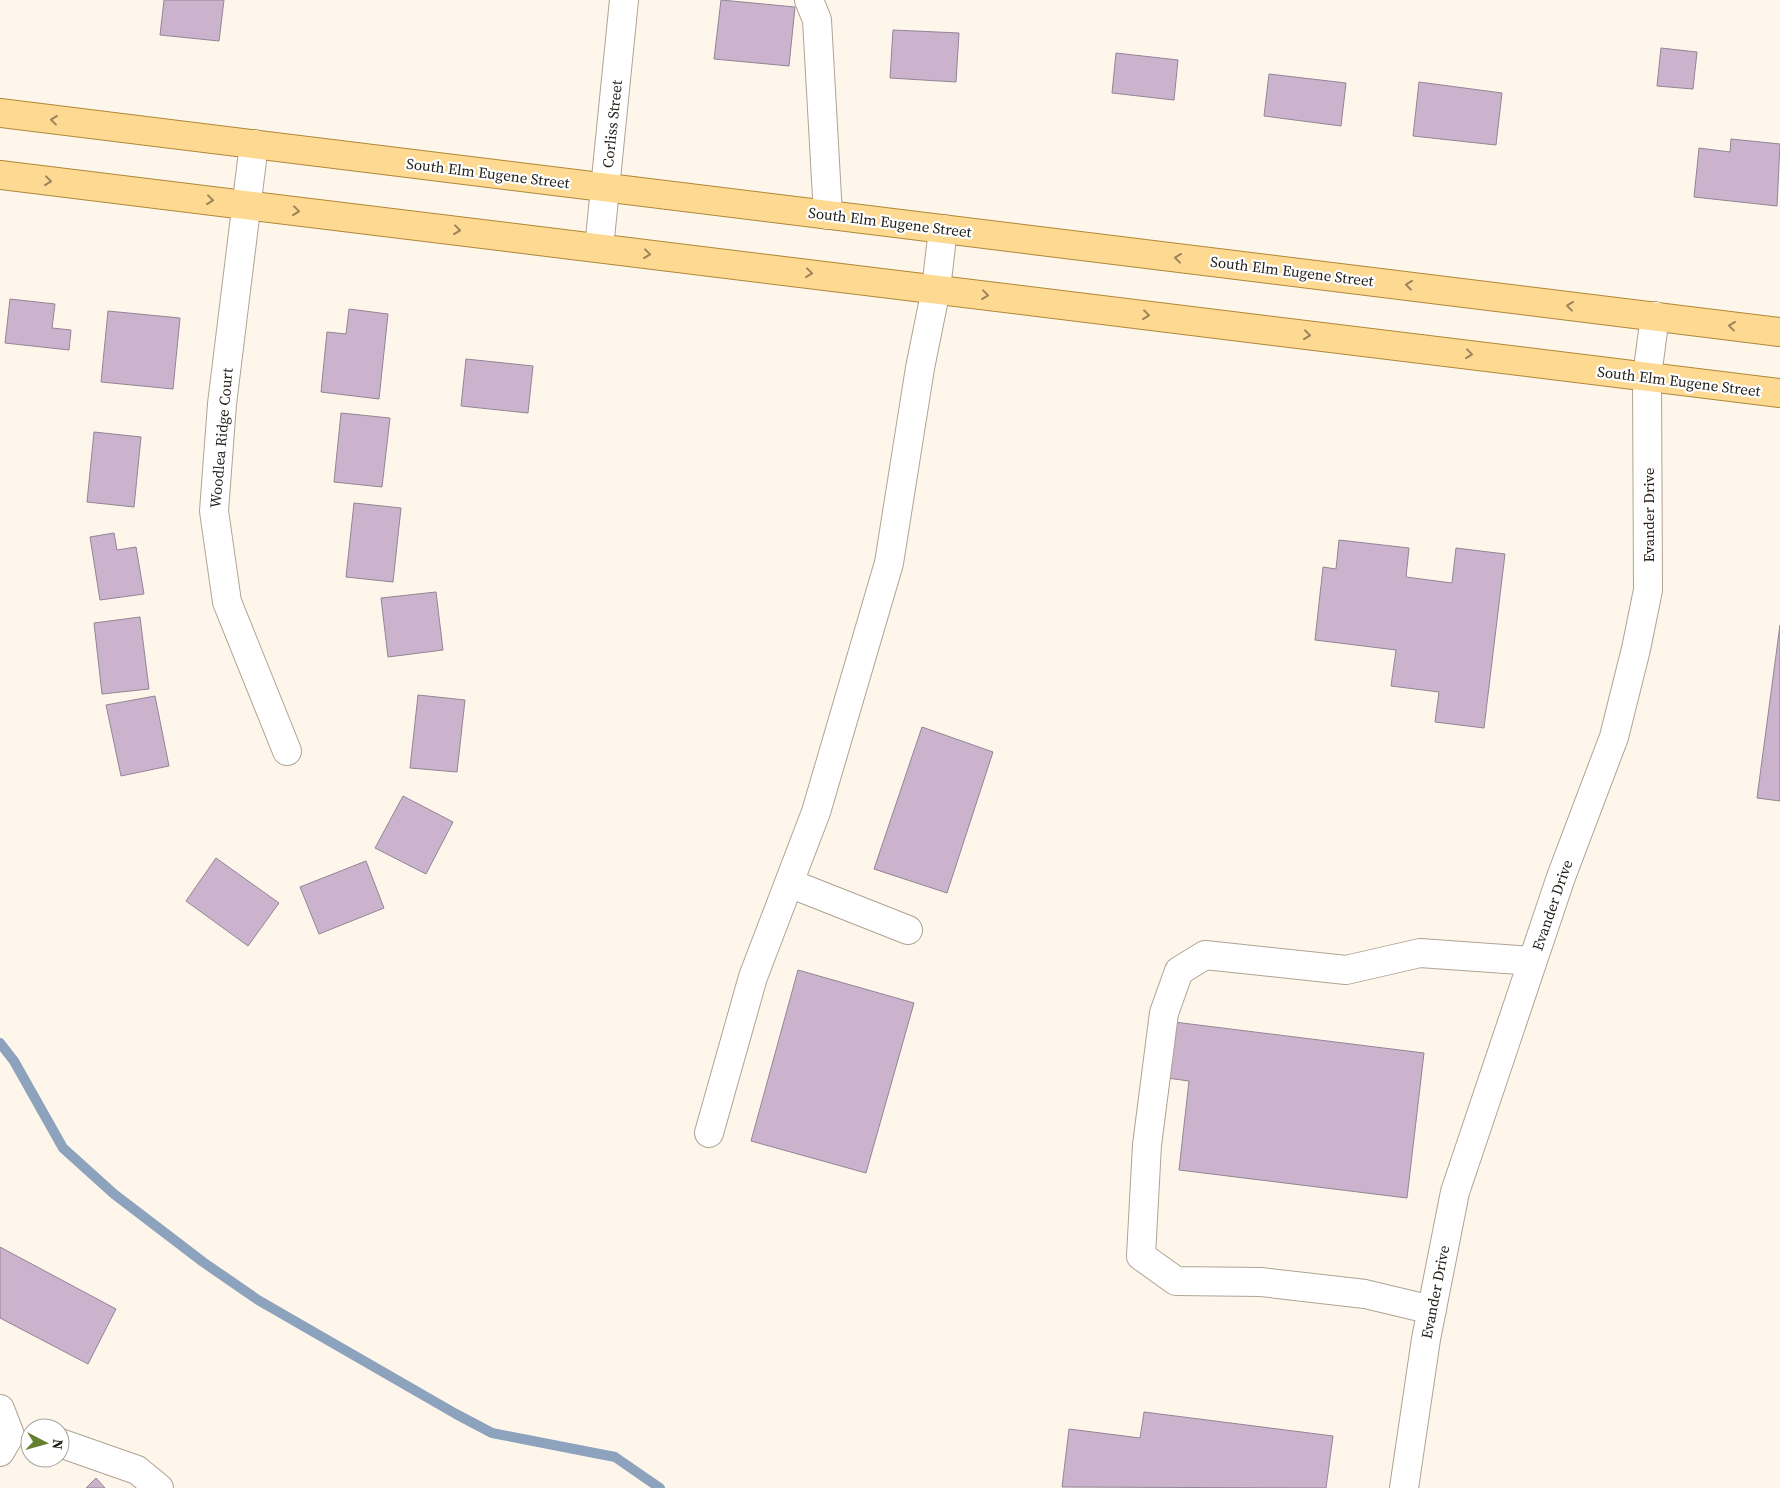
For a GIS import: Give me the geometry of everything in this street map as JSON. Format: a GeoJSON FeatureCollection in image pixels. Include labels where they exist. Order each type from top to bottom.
{"type":"FeatureCollection","features":[{"type":"Feature","properties":{"kind":"main road","name":"South Elm Eugene Street"},"geometry":{"type":"LineString","coordinates":[[0,113],[1780,332]]}},
{"type":"Feature","properties":{"kind":"main road","name":"South Elm Eugene Street"},"geometry":{"type":"LineString","coordinates":[[0,175],[1780,393]]}},
{"type":"Feature","properties":{"kind":"street","name":"Corliss Street"},"geometry":{"type":"LineString","coordinates":[[599,248],[624,0]]}},
{"type":"Feature","properties":{"kind":"street"},"geometry":{"type":"LineString","coordinates":[[809,0],[817,20],[828,215]]}},
{"type":"Feature","properties":{"kind":"street","name":"Woodlea Ridge Court"},"geometry":{"type":"LineString","coordinates":[[254,144],[222,404],[214,511],[227,602],[287,751]]}},
{"type":"Feature","properties":{"kind":"street"},"geometry":{"type":"LineString","coordinates":[[709,1133],[753,977],[816,812],[890,563],[920,368],[936,289],[943,229]]}},
{"type":"Feature","properties":{"kind":"street","name":"Evander Drive"},"geometry":{"type":"LineString","coordinates":[[1404,1488],[1432,1310],[1455,1192],[1561,877],[1614,737],[1636,648],[1648,590],[1647,376],[1655,316]]}},
{"type":"Feature","properties":{"kind":"street"},"geometry":{"type":"LineString","coordinates":[[789,883],[908,930]]}},
{"type":"Feature","properties":{"kind":"street"},"geometry":{"type":"LineString","coordinates":[[1432,1310],[1365,1294],[1261,1282],[1176,1281],[1141,1256],[1147,1145],[1164,1013],[1179,971],[1205,955],[1346,970],[1420,954],[1532,961]]}},
{"type":"Feature","properties":{"kind":"street"},"geometry":{"type":"LineString","coordinates":[[0,1409],[13,1441]]}},
{"type":"Feature","properties":{"kind":"street"},"geometry":{"type":"LineString","coordinates":[[70,1447],[137,1470],[158,1488]]}},
{"type":"Feature","properties":{"kind":"building"},"geometry":{"type":"Polygon","coordinates":[[[164,0],[224,0],[219,41],[160,35],[164,0]]]}},
{"type":"Feature","properties":{"kind":"building"},"geometry":{"type":"Polygon","coordinates":[[[721,0],[795,7],[789,66],[714,59],[721,0]]]}},
{"type":"Feature","properties":{"kind":"building"},"geometry":{"type":"Polygon","coordinates":[[[893,30],[959,33],[956,82],[890,78],[893,30]]]}},
{"type":"Feature","properties":{"kind":"building"},"geometry":{"type":"Polygon","coordinates":[[[1661,48],[1697,52],[1693,89],[1657,86],[1661,48]]]}},
{"type":"Feature","properties":{"kind":"building"},"geometry":{"type":"Polygon","coordinates":[[[1116,53],[1178,60],[1174,100],[1112,93],[1116,53]]]}},
{"type":"Feature","properties":{"kind":"building"},"geometry":{"type":"Polygon","coordinates":[[[1269,74],[1346,83],[1341,126],[1264,116],[1269,74]]]}},
{"type":"Feature","properties":{"kind":"building"},"geometry":{"type":"Polygon","coordinates":[[[1419,82],[1502,93],[1496,145],[1413,136],[1419,82]]]}},
{"type":"Feature","properties":{"kind":"building"},"geometry":{"type":"Polygon","coordinates":[[[1731,139],[1780,144],[1777,206],[1694,197],[1699,148],[1730,152],[1731,139]]]}},
{"type":"Feature","properties":{"kind":"building"},"geometry":{"type":"Polygon","coordinates":[[[10,299],[55,304],[52,328],[71,330],[69,350],[5,343],[10,299]]]}},
{"type":"Feature","properties":{"kind":"building"},"geometry":{"type":"Polygon","coordinates":[[[349,309],[388,314],[379,399],[321,392],[327,332],[346,334],[349,309]]]}},
{"type":"Feature","properties":{"kind":"building"},"geometry":{"type":"Polygon","coordinates":[[[108,311],[180,318],[173,389],[101,382],[108,311]]]}},
{"type":"Feature","properties":{"kind":"building"},"geometry":{"type":"Polygon","coordinates":[[[466,359],[533,366],[528,413],[461,406],[466,359]]]}},
{"type":"Feature","properties":{"kind":"building"},"geometry":{"type":"Polygon","coordinates":[[[341,413],[390,418],[382,487],[334,482],[341,413]]]}},
{"type":"Feature","properties":{"kind":"building"},"geometry":{"type":"Polygon","coordinates":[[[94,432],[141,437],[134,507],[87,502],[94,432]]]}},
{"type":"Feature","properties":{"kind":"building"},"geometry":{"type":"Polygon","coordinates":[[[354,503],[401,508],[393,582],[346,577],[354,503]]]}},
{"type":"Feature","properties":{"kind":"building"},"geometry":{"type":"Polygon","coordinates":[[[114,533],[117,550],[136,547],[144,594],[100,600],[90,537],[114,533]]]}},
{"type":"Feature","properties":{"kind":"building"},"geometry":{"type":"Polygon","coordinates":[[[1339,540],[1409,548],[1406,577],[1452,583],[1456,548],[1505,554],[1484,728],[1435,722],[1439,692],[1391,686],[1396,650],[1315,640],[1323,567],[1336,569],[1339,540]]]}},
{"type":"Feature","properties":{"kind":"building"},"geometry":{"type":"Polygon","coordinates":[[[436,592],[443,650],[388,657],[381,598],[436,592]]]}},
{"type":"Feature","properties":{"kind":"building"},"geometry":{"type":"Polygon","coordinates":[[[140,617],[149,689],[102,694],[94,623],[140,617]]]}},
{"type":"Feature","properties":{"kind":"building"},"geometry":{"type":"Polygon","coordinates":[[[1780,625],[1780,801],[1757,798],[1780,625]]]}},
{"type":"Feature","properties":{"kind":"building"},"geometry":{"type":"Polygon","coordinates":[[[418,695],[465,700],[457,772],[410,768],[418,695]]]}},
{"type":"Feature","properties":{"kind":"building"},"geometry":{"type":"Polygon","coordinates":[[[155,696],[169,766],[121,776],[106,705],[155,696]]]}},
{"type":"Feature","properties":{"kind":"building"},"geometry":{"type":"Polygon","coordinates":[[[922,727],[993,752],[947,893],[874,869],[922,727]]]}},
{"type":"Feature","properties":{"kind":"building"},"geometry":{"type":"Polygon","coordinates":[[[403,796],[453,822],[426,874],[375,848],[403,796]]]}},
{"type":"Feature","properties":{"kind":"building"},"geometry":{"type":"Polygon","coordinates":[[[216,858],[279,903],[248,946],[186,901],[216,858]]]}},
{"type":"Feature","properties":{"kind":"building"},"geometry":{"type":"Polygon","coordinates":[[[366,861],[384,908],[319,934],[300,887],[366,861]]]}},
{"type":"Feature","properties":{"kind":"building"},"geometry":{"type":"Polygon","coordinates":[[[798,970],[914,1003],[866,1173],[751,1141],[798,970]]]}},
{"type":"Feature","properties":{"kind":"building"},"geometry":{"type":"Polygon","coordinates":[[[1174,1022],[1424,1053],[1407,1198],[1179,1170],[1189,1081],[1167,1078],[1174,1022]]]}},
{"type":"Feature","properties":{"kind":"building"},"geometry":{"type":"Polygon","coordinates":[[[0,1247],[116,1309],[88,1364],[0,1318],[0,1247]]]}},
{"type":"Feature","properties":{"kind":"building"},"geometry":{"type":"Polygon","coordinates":[[[1144,1412],[1333,1436],[1326,1488],[1062,1487],[1069,1429],[1140,1438],[1144,1412]]]}},
{"type":"Feature","properties":{"kind":"building"},"geometry":{"type":"Polygon","coordinates":[[[96,1478],[105,1488],[86,1488],[96,1478]]]}},
{"type":"Feature","properties":{"kind":"waterway"},"geometry":{"type":"LineString","coordinates":[[0,1043],[14,1061],[63,1148],[114,1194],[203,1262],[258,1300],[492,1433],[615,1457],[660,1488]]}}]}
